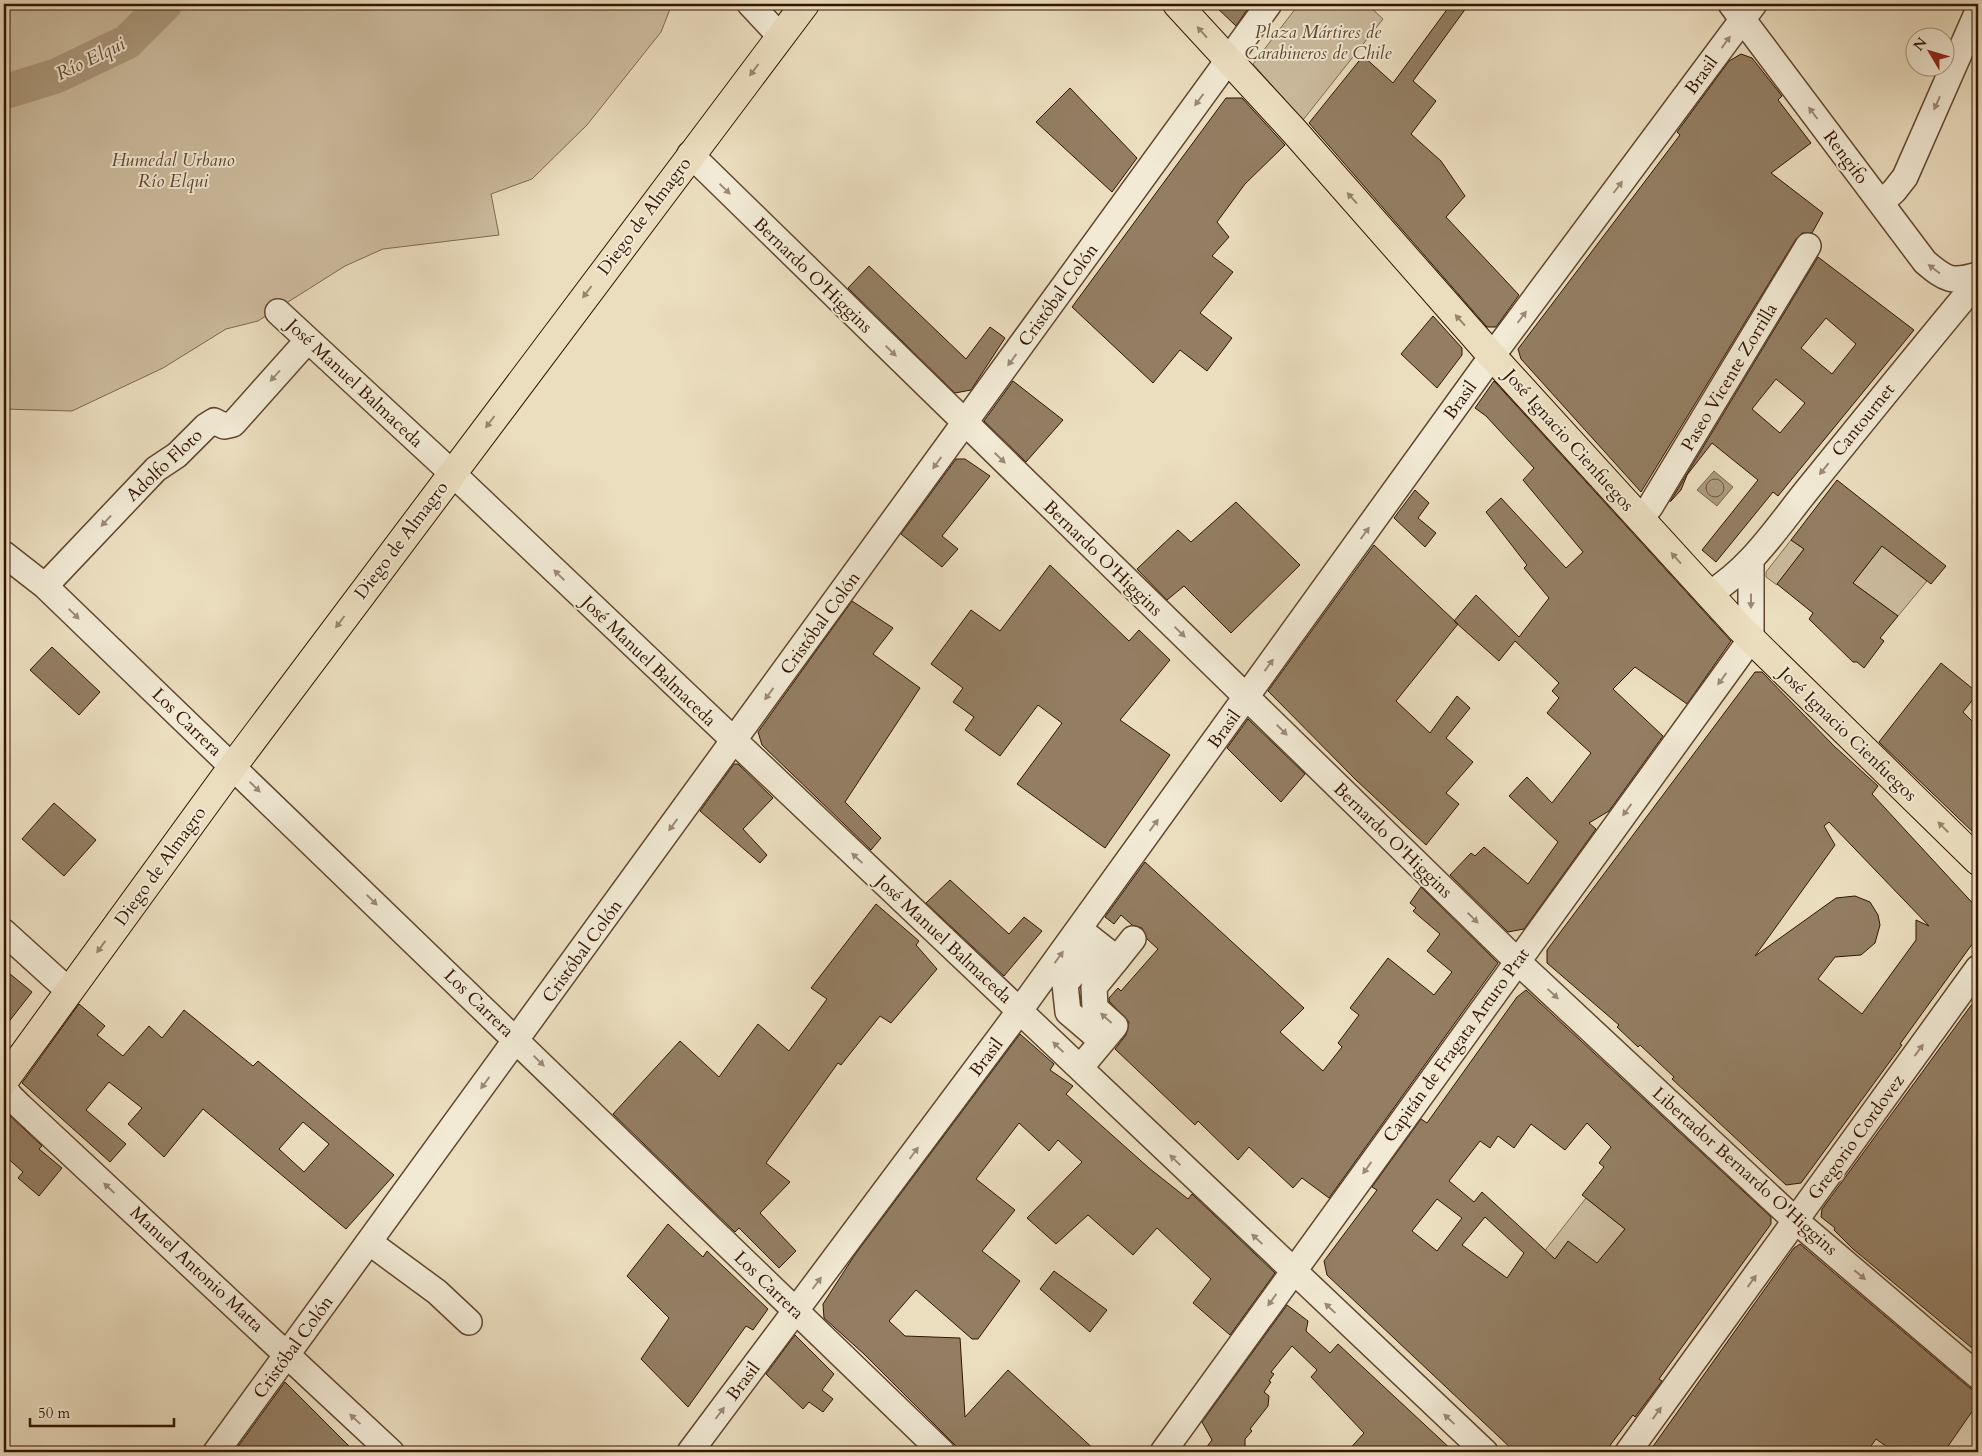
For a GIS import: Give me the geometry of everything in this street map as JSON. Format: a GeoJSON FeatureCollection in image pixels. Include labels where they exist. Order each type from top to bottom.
{"type":"FeatureCollection","features":[{"type":"Feature","properties":{"kind":"main road","name":"Diego de Almagro"},"geometry":{"type":"LineString","coordinates":[[4,1081],[232,766],[690,154],[805,4]]}},
{"type":"Feature","properties":{"kind":"main road","name":"José Ignacio Cienfuegos"},"geometry":{"type":"LineString","coordinates":[[1177,4],[1294,131],[1492,356],[1751,639],[1863,738],[1978,861]]}},
{"type":"Feature","properties":{"kind":"street"},"geometry":{"type":"LineString","coordinates":[[750,4],[780,36]]}},
{"type":"Feature","properties":{"kind":"street","name":"Cristóbal Colón"},"geometry":{"type":"LineString","coordinates":[[216,1452],[1269,4]]}},
{"type":"Feature","properties":{"kind":"street","name":"Rengifo"},"geometry":{"type":"LineString","coordinates":[[1743,9],[1881,203],[1926,262],[1936,272],[1958,281],[1978,275]]}},
{"type":"Feature","properties":{"kind":"street","name":"Brasil"},"geometry":{"type":"LineString","coordinates":[[690,1452],[796,1311],[1028,1018],[1040,984],[1088,936],[1247,696],[1743,9]]}},
{"type":"Feature","properties":{"kind":"street"},"geometry":{"type":"LineString","coordinates":[[1881,203],[1894,192],[1905,176],[1978,11]]}},
{"type":"Feature","properties":{"kind":"street","name":"Bernardo O'Higgins"},"geometry":{"type":"LineString","coordinates":[[690,154],[1517,960]]}},
{"type":"Feature","properties":{"kind":"street","name":"Paseo Vicente Zorrilla"},"geometry":{"type":"LineString","coordinates":[[1650,507],[1808,246]]}},
{"type":"Feature","properties":{"kind":"street","name":"Cantournet"},"geometry":{"type":"LineString","coordinates":[[1709,594],[1729,582],[1751,562],[1791,508],[1978,282]]}},
{"type":"Feature","properties":{"kind":"street","name":"José Manuel Balmaceda"},"geometry":{"type":"LineString","coordinates":[[278,312],[452,473],[734,742],[1028,1018],[1293,1272]]}},
{"type":"Feature","properties":{"kind":"street","name":"Adolfo Floto"},"geometry":{"type":"LineString","coordinates":[[45,586],[156,469],[177,456],[206,426],[214,421],[224,426],[233,424],[308,340]]}},
{"type":"Feature","properties":{"kind":"street","name":"Los Carrera"},"geometry":{"type":"LineString","coordinates":[[8,557],[45,586],[942,1452]]}},
{"type":"Feature","properties":{"kind":"street"},"geometry":{"type":"LineString","coordinates":[[1751,562],[1751,639]]}},
{"type":"Feature","properties":{"kind":"street","name":"Capitán de Fragata Arturo Prat"},"geometry":{"type":"LineString","coordinates":[[1163,1452],[1751,639]]}},
{"type":"Feature","properties":{"kind":"street"},"geometry":{"type":"LineString","coordinates":[[4,932],[69,991]]}},
{"type":"Feature","properties":{"kind":"street"},"geometry":{"type":"LineString","coordinates":[[1102,1041],[1068,1012],[1066,995],[1088,936],[1117,959]]}},
{"type":"Feature","properties":{"kind":"street"},"geometry":{"type":"LineString","coordinates":[[1080,1068],[1115,1026],[1095,1008],[1094,987],[1133,939]]}},
{"type":"Feature","properties":{"kind":"street","name":"Libertador Bernardo O'Higgins"},"geometry":{"type":"LineString","coordinates":[[1517,960],[1796,1221],[1978,1376]]}},
{"type":"Feature","properties":{"kind":"street","name":"Gregorio Cordovez"},"geometry":{"type":"LineString","coordinates":[[1628,1452],[1978,968]]}},
{"type":"Feature","properties":{"kind":"street"},"geometry":{"type":"LineString","coordinates":[[1040,984],[1066,995]]}},
{"type":"Feature","properties":{"kind":"street"},"geometry":{"type":"LineString","coordinates":[[1028,1018],[1066,995]]}},
{"type":"Feature","properties":{"kind":"street","name":"Manuel Antonio Matta"},"geometry":{"type":"LineString","coordinates":[[4,1086],[16,1102],[391,1452]]}},
{"type":"Feature","properties":{"kind":"street"},"geometry":{"type":"LineString","coordinates":[[369,1242],[437,1292],[469,1322]]}},
{"type":"Feature","properties":{"kind":"street"},"geometry":{"type":"LineString","coordinates":[[1293,1272],[1484,1452]]}},
{"type":"Feature","properties":{"kind":"green space","name":"Humedal Urbano Río Elqui"},"geometry":{"type":"Polygon","coordinates":[[[4,4],[672,4],[661,32],[587,125],[532,179],[491,194],[499,235],[383,249],[345,266],[258,321],[226,329],[163,368],[72,411],[4,409],[4,4]]]}},
{"type":"Feature","properties":{"kind":"green space","name":"Plaza Mártires de Carabineros de Chile"},"geometry":{"type":"Polygon","coordinates":[[[1299,4],[1367,4],[1383,19],[1303,120],[1253,64],[1299,4]]]}},
{"type":"Feature","properties":{"kind":"green space"},"geometry":{"type":"Polygon","coordinates":[[[1791,540],[1804,549],[1777,585],[1766,577],[1766,572],[1791,540]]]}},
{"type":"Feature","properties":{"kind":"green space"},"geometry":{"type":"Polygon","coordinates":[[[1882,546],[1927,581],[1898,616],[1853,583],[1882,546]]]}},
{"type":"Feature","properties":{"kind":"green space"},"geometry":{"type":"Polygon","coordinates":[[[1586,1198],[1625,1229],[1611,1247],[1628,1294],[1568,1242],[1553,1262],[1543,1253],[1586,1198]]]}},
{"type":"Feature","properties":{"kind":"water"},"geometry":{"type":"Polygon","coordinates":[[[1714,471],[1733,487],[1717,506],[1697,490],[1714,471]]]}},
{"type":"Feature","properties":{"kind":"building"},"geometry":{"type":"Polygon","coordinates":[[[1213,4],[1251,4],[1236,26],[1213,4]]]}},
{"type":"Feature","properties":{"kind":"building"},"geometry":{"type":"Polygon","coordinates":[[[1451,4],[1469,4],[1413,81],[1436,101],[1411,134],[1441,161],[1465,196],[1446,217],[1519,295],[1496,327],[1487,327],[1309,123],[1363,56],[1393,83],[1451,4]]]}},
{"type":"Feature","properties":{"kind":"building"},"geometry":{"type":"Polygon","coordinates":[[[1741,54],[1752,58],[1782,96],[1778,100],[1811,143],[1771,173],[1823,213],[1812,233],[1802,233],[1796,239],[1641,492],[1521,359],[1518,349],[1680,135],[1677,132],[1729,61],[1741,54]]]}},
{"type":"Feature","properties":{"kind":"building"},"geometry":{"type":"Polygon","coordinates":[[[1070,88],[1137,158],[1112,192],[1036,122],[1070,88]]]}},
{"type":"Feature","properties":{"kind":"building"},"geometry":{"type":"Polygon","coordinates":[[[1226,98],[1242,98],[1285,145],[1245,184],[1217,222],[1229,237],[1212,256],[1233,272],[1200,313],[1232,338],[1207,371],[1180,350],[1153,383],[1072,307],[1226,98]]]}},
{"type":"Feature","properties":{"kind":"building"},"geometry":{"type":"Polygon","coordinates":[[[1818,257],[1914,330],[1778,496],[1773,492],[1716,562],[1702,550],[1758,480],[1712,443],[1687,475],[1681,490],[1670,502],[1818,257]],[[1826,318],[1801,348],[1832,374],[1856,344],[1826,318]],[[1776,379],[1752,409],[1780,433],[1805,403],[1776,379]]]}},
{"type":"Feature","properties":{"kind":"building"},"geometry":{"type":"Polygon","coordinates":[[[869,266],[966,359],[990,327],[1005,338],[971,390],[955,393],[848,288],[869,266]]]}},
{"type":"Feature","properties":{"kind":"building"},"geometry":{"type":"Polygon","coordinates":[[[1433,316],[1462,348],[1462,355],[1437,388],[1401,354],[1433,316]]]}},
{"type":"Feature","properties":{"kind":"building"},"geometry":{"type":"Polygon","coordinates":[[[1013,381],[1063,420],[1026,462],[984,421],[1013,381]]]}},
{"type":"Feature","properties":{"kind":"building"},"geometry":{"type":"Polygon","coordinates":[[[1494,381],[1731,641],[1687,704],[1635,667],[1613,689],[1663,736],[1609,811],[1589,823],[1596,829],[1524,929],[1508,932],[1450,875],[1471,853],[1475,856],[1484,847],[1528,884],[1558,842],[1509,796],[1527,777],[1552,803],[1591,753],[1547,713],[1559,698],[1552,691],[1559,683],[1515,641],[1499,661],[1454,621],[1476,595],[1519,637],[1549,598],[1524,568],[1527,565],[1486,512],[1501,498],[1566,568],[1583,552],[1523,480],[1534,468],[1486,416],[1475,408],[1494,381]]]}},
{"type":"Feature","properties":{"kind":"building"},"geometry":{"type":"Polygon","coordinates":[[[956,459],[965,459],[990,476],[942,536],[958,549],[942,567],[901,534],[956,459]]]}},
{"type":"Feature","properties":{"kind":"building"},"geometry":{"type":"Polygon","coordinates":[[[1837,480],[1946,566],[1931,584],[1882,546],[1853,583],[1898,616],[1880,638],[1884,641],[1864,668],[1857,662],[1853,662],[1809,619],[1813,613],[1777,584],[1804,549],[1791,540],[1837,480]]]}},
{"type":"Feature","properties":{"kind":"building"},"geometry":{"type":"Polygon","coordinates":[[[1415,490],[1429,503],[1418,518],[1436,533],[1425,547],[1394,518],[1415,490]]]}},
{"type":"Feature","properties":{"kind":"building"},"geometry":{"type":"Polygon","coordinates":[[[1236,502],[1300,565],[1231,633],[1184,586],[1167,600],[1137,569],[1178,530],[1191,542],[1236,502]]]}},
{"type":"Feature","properties":{"kind":"building"},"geometry":{"type":"Polygon","coordinates":[[[1374,545],[1458,624],[1396,701],[1430,733],[1457,696],[1470,708],[1446,738],[1473,762],[1446,793],[1459,804],[1426,845],[1356,780],[1268,691],[1374,545]]]}},
{"type":"Feature","properties":{"kind":"building"},"geometry":{"type":"Polygon","coordinates":[[[1050,565],[1129,641],[1139,630],[1170,660],[1120,720],[1170,755],[1105,848],[1017,784],[1062,723],[1038,705],[1000,756],[965,730],[974,717],[953,702],[963,688],[931,664],[971,610],[1000,631],[1050,565]]]}},
{"type":"Feature","properties":{"kind":"building"},"geometry":{"type":"Polygon","coordinates":[[[852,601],[893,628],[873,654],[920,688],[845,802],[881,838],[871,850],[762,745],[758,732],[852,601]]]}},
{"type":"Feature","properties":{"kind":"building"},"geometry":{"type":"Polygon","coordinates":[[[52,647],[100,692],[79,715],[30,670],[52,647]]]}},
{"type":"Feature","properties":{"kind":"building"},"geometry":{"type":"Polygon","coordinates":[[[1941,663],[1978,693],[1963,712],[1978,727],[1978,837],[1879,742],[1941,663]]]}},
{"type":"Feature","properties":{"kind":"building"},"geometry":{"type":"Polygon","coordinates":[[[1755,672],[1762,672],[1834,746],[1878,786],[1872,794],[1978,909],[1978,936],[1900,1044],[1902,1045],[1801,1183],[1786,1185],[1672,1079],[1674,1077],[1640,1045],[1638,1047],[1617,1027],[1619,1025],[1547,963],[1547,950],[1755,672]],[[1829,822],[1824,826],[1835,845],[1755,956],[1836,898],[1855,896],[1870,902],[1878,915],[1880,925],[1875,943],[1861,955],[1835,957],[1818,979],[1862,1014],[1916,940],[1916,920],[1929,926],[1829,822]]]}},
{"type":"Feature","properties":{"kind":"building"},"geometry":{"type":"Polygon","coordinates":[[[1248,719],[1305,774],[1281,802],[1227,748],[1248,719]]]}},
{"type":"Feature","properties":{"kind":"building"},"geometry":{"type":"Polygon","coordinates":[[[734,764],[738,764],[773,798],[743,829],[767,855],[760,863],[700,811],[734,764]]]}},
{"type":"Feature","properties":{"kind":"building"},"geometry":{"type":"Polygon","coordinates":[[[54,803],[96,840],[64,876],[22,839],[54,803]]]}},
{"type":"Feature","properties":{"kind":"building"},"geometry":{"type":"Polygon","coordinates":[[[1145,862],[1304,1008],[1280,1032],[1323,1071],[1342,1047],[1338,1043],[1359,1015],[1350,1008],[1388,958],[1434,995],[1452,972],[1427,951],[1440,934],[1413,911],[1416,908],[1410,903],[1421,887],[1498,963],[1329,1198],[1302,1178],[1293,1188],[1249,1147],[1238,1160],[1198,1121],[1195,1125],[1115,1049],[1126,1035],[1129,1022],[1109,1001],[1109,998],[1118,988],[1121,991],[1158,949],[1147,939],[1142,928],[1132,925],[1121,915],[1114,924],[1105,917],[1145,862]]]}},
{"type":"Feature","properties":{"kind":"building"},"geometry":{"type":"Polygon","coordinates":[[[950,880],[1009,934],[1024,917],[1042,931],[1004,976],[926,903],[950,880]]]}},
{"type":"Feature","properties":{"kind":"building"},"geometry":{"type":"Polygon","coordinates":[[[876,904],[919,941],[916,945],[937,969],[891,1023],[880,1016],[841,1065],[838,1063],[766,1163],[790,1182],[760,1213],[796,1251],[779,1268],[739,1228],[735,1232],[613,1114],[680,1041],[719,1077],[758,1024],[789,1051],[827,999],[811,988],[876,904]]]}},
{"type":"Feature","properties":{"kind":"building"},"geometry":{"type":"Polygon","coordinates":[[[4,969],[32,992],[4,1028],[4,969]]]}},
{"type":"Feature","properties":{"kind":"building"},"geometry":{"type":"Polygon","coordinates":[[[1526,990],[1771,1217],[1771,1224],[1659,1379],[1662,1381],[1605,1452],[1515,1452],[1327,1275],[1324,1261],[1377,1190],[1372,1187],[1421,1119],[1427,1123],[1517,997],[1526,990]],[[1587,1123],[1565,1150],[1531,1124],[1514,1148],[1498,1136],[1490,1148],[1480,1141],[1449,1181],[1474,1202],[1482,1192],[1555,1259],[1568,1241],[1597,1263],[1625,1229],[1582,1195],[1604,1167],[1599,1163],[1611,1147],[1587,1123]],[[1437,1199],[1412,1231],[1437,1251],[1462,1218],[1437,1199]],[[1485,1217],[1462,1245],[1507,1278],[1524,1253],[1485,1217]]]}},
{"type":"Feature","properties":{"kind":"building"},"geometry":{"type":"Polygon","coordinates":[[[1978,996],[1978,1353],[1853,1249],[1834,1230],[1835,1228],[1821,1217],[1822,1209],[1978,996]]]}},
{"type":"Feature","properties":{"kind":"building"},"geometry":{"type":"Polygon","coordinates":[[[79,1004],[105,1026],[97,1035],[123,1056],[149,1026],[162,1038],[184,1010],[253,1066],[258,1061],[394,1175],[346,1229],[203,1109],[164,1157],[128,1124],[142,1108],[109,1082],[86,1110],[126,1144],[110,1162],[22,1083],[79,1004]],[[303,1122],[279,1149],[304,1172],[329,1144],[303,1122]]]}},
{"type":"Feature","properties":{"kind":"building"},"geometry":{"type":"Polygon","coordinates":[[[1020,1034],[1054,1064],[1050,1070],[1073,1086],[1066,1094],[1149,1168],[1188,1199],[1192,1194],[1275,1273],[1230,1335],[1193,1303],[1211,1279],[1157,1228],[1133,1255],[1088,1215],[1056,1244],[1027,1218],[1082,1162],[1058,1140],[1049,1151],[1019,1123],[976,1179],[1015,1210],[982,1251],[1020,1281],[978,1339],[972,1339],[916,1290],[889,1321],[905,1336],[960,1338],[965,1417],[1008,1370],[1097,1452],[962,1452],[864,1354],[824,1318],[823,1304],[854,1256],[1020,1034]]]}},
{"type":"Feature","properties":{"kind":"building"},"geometry":{"type":"Polygon","coordinates":[[[4,1110],[42,1146],[39,1149],[62,1168],[39,1196],[18,1178],[23,1172],[4,1155],[4,1110]]]}},
{"type":"Feature","properties":{"kind":"building"},"geometry":{"type":"Polygon","coordinates":[[[668,1224],[703,1257],[707,1251],[768,1309],[753,1330],[746,1326],[688,1407],[641,1359],[669,1318],[627,1276],[668,1224]]]}},
{"type":"Feature","properties":{"kind":"building"},"geometry":{"type":"Polygon","coordinates":[[[1800,1244],[1978,1395],[1978,1403],[1944,1452],[1894,1452],[1876,1439],[1867,1452],[1649,1452],[1794,1248],[1800,1244]]]}},
{"type":"Feature","properties":{"kind":"building"},"geometry":{"type":"Polygon","coordinates":[[[1054,1271],[1107,1310],[1090,1332],[1040,1289],[1054,1271]]]}},
{"type":"Feature","properties":{"kind":"building"},"geometry":{"type":"Polygon","coordinates":[[[1287,1305],[1308,1321],[1306,1331],[1330,1353],[1338,1344],[1454,1452],[1347,1452],[1364,1433],[1311,1377],[1317,1370],[1292,1346],[1271,1372],[1274,1374],[1264,1392],[1269,1396],[1268,1406],[1250,1429],[1252,1431],[1245,1439],[1245,1452],[1203,1452],[1212,1440],[1202,1422],[1287,1305]]]}},
{"type":"Feature","properties":{"kind":"building"},"geometry":{"type":"Polygon","coordinates":[[[795,1335],[834,1374],[822,1390],[833,1399],[823,1412],[809,1402],[803,1409],[766,1374],[795,1335]]]}},
{"type":"Feature","properties":{"kind":"building"},"geometry":{"type":"Polygon","coordinates":[[[285,1382],[355,1452],[234,1452],[285,1382]]]}},
{"type":"Feature","properties":{"kind":"waterway","name":"Río Elqui"},"geometry":{"type":"LineString","coordinates":[[4,92],[56,76],[127,42],[165,4]]}}]}
